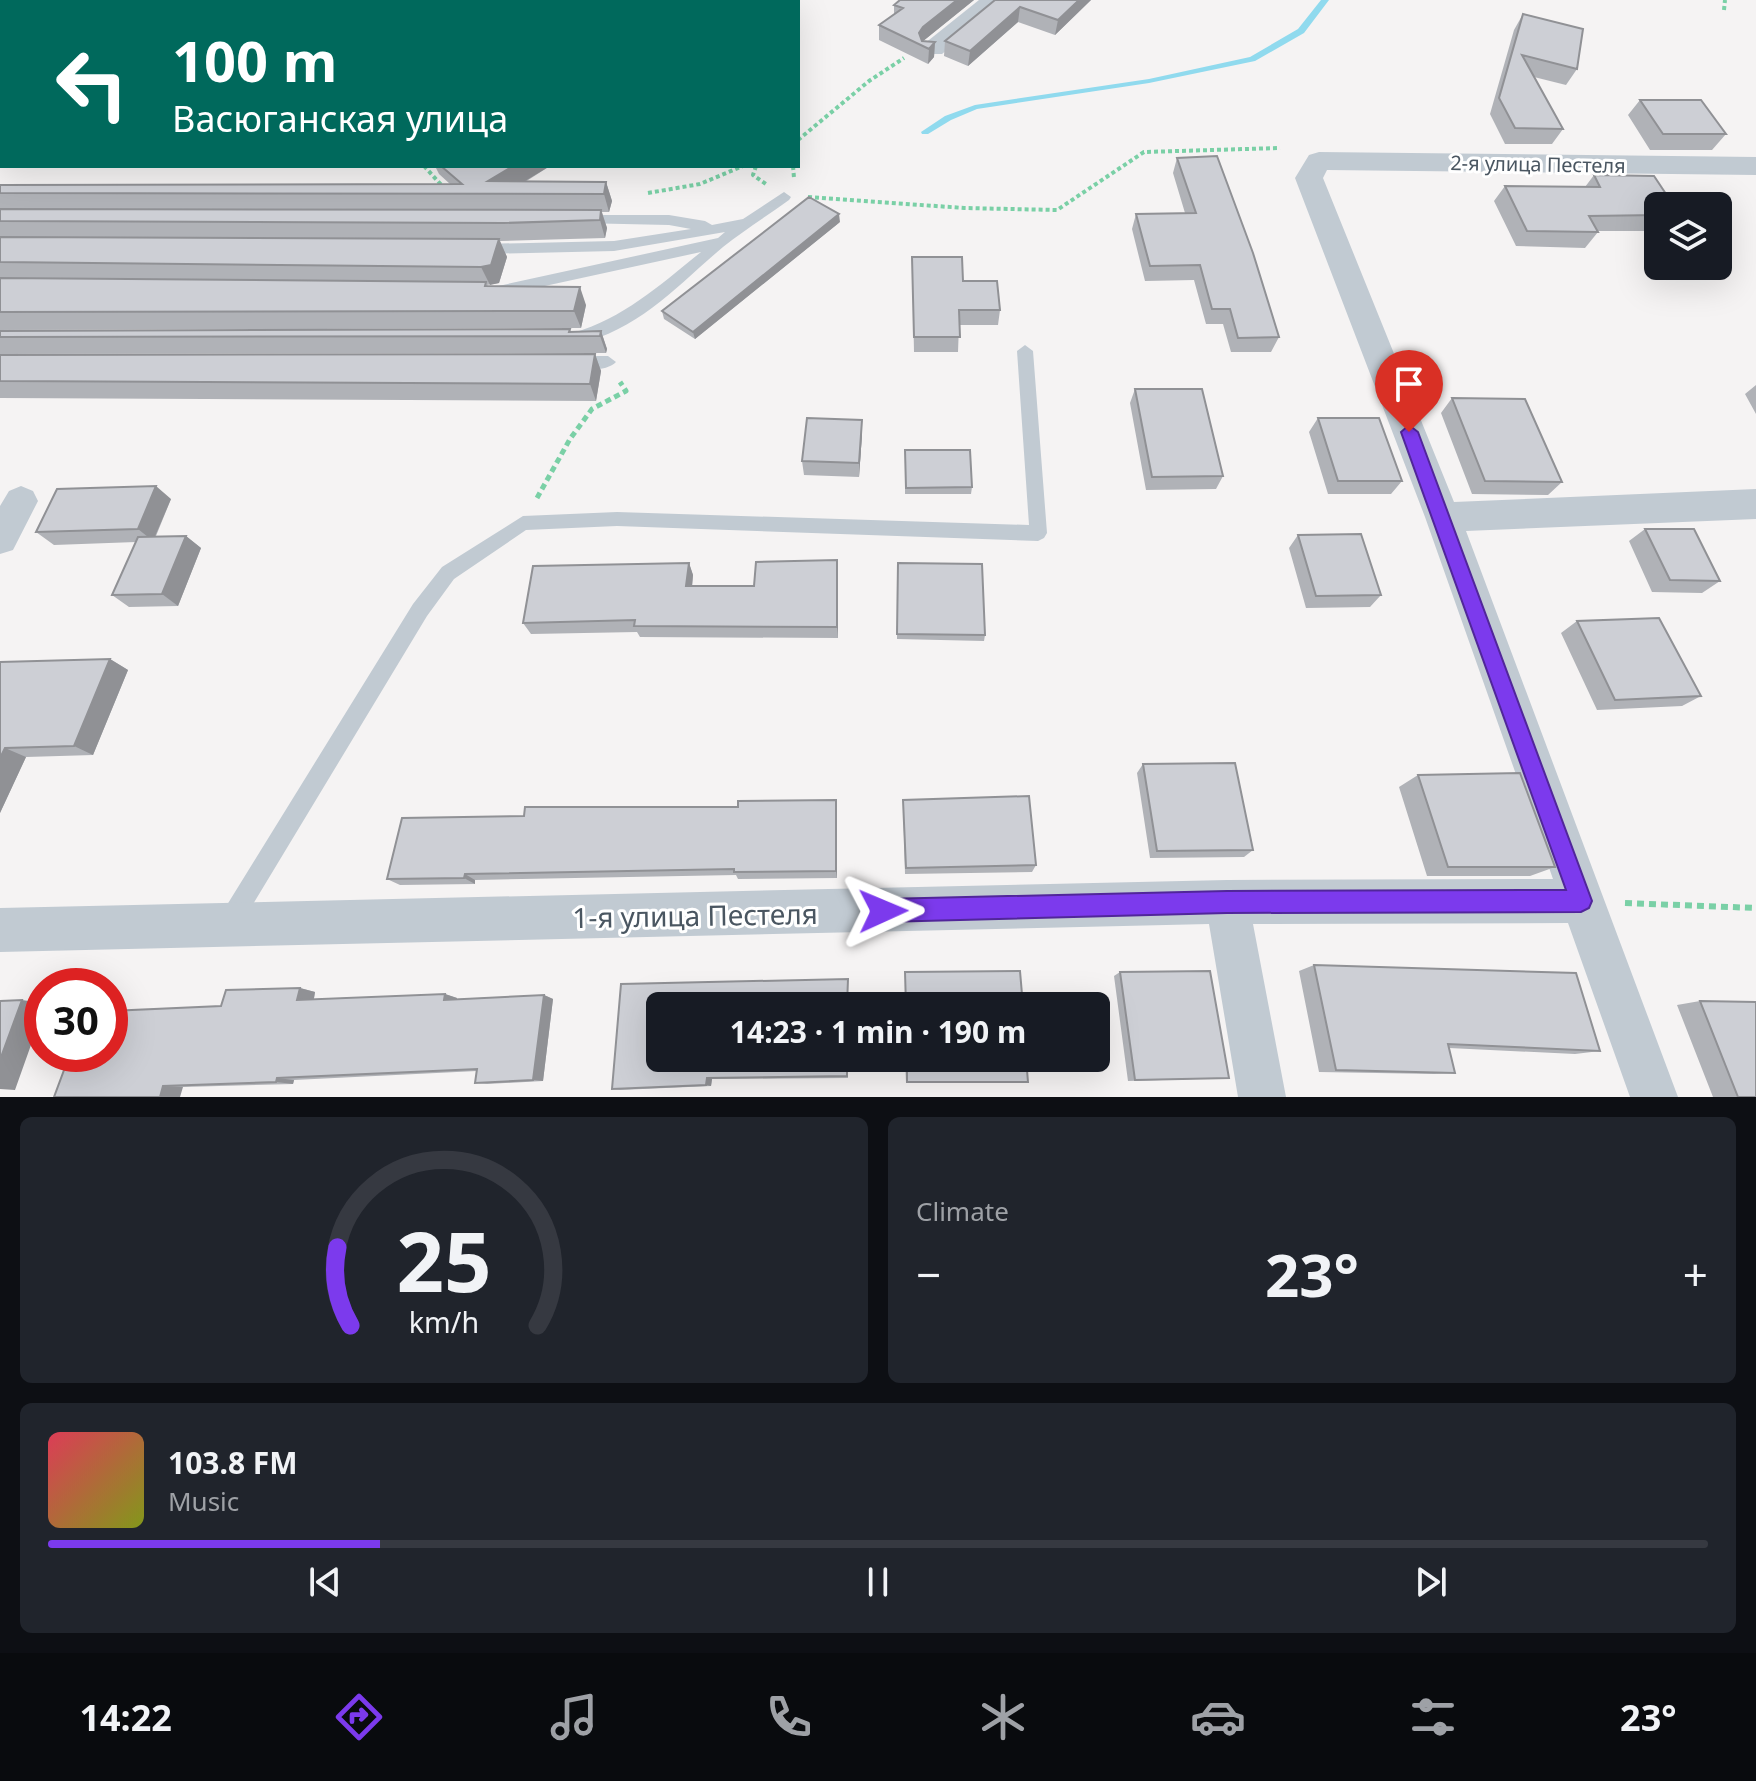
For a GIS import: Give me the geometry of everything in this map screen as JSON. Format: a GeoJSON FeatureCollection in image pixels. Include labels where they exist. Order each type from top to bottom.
{"type":"FeatureCollection","features":[{"type":"Feature","properties":{"kind":"street"},"geometry":{"type":"LineString","coordinates":[[933,49],[994,0]]}},
{"type":"Feature","properties":{"kind":"street","name":"2-я улица Пестеля"},"geometry":{"type":"LineString","coordinates":[[1443,517],[1309,178],[1319,161],[1756,166]]}},
{"type":"Feature","properties":{"kind":"street"},"geometry":{"type":"LineString","coordinates":[[0,539],[21,501]]}},
{"type":"Feature","properties":{"kind":"street"},"geometry":{"type":"LineString","coordinates":[[1654,1097],[1443,517],[1756,504]]}},
{"type":"Feature","properties":{"kind":"street","name":"1-я улица Пестеля"},"geometry":{"type":"LineString","coordinates":[[0,930],[1227,902],[1581,901]]}},
{"type":"Feature","properties":{"kind":"street"},"geometry":{"type":"LineString","coordinates":[[1227,902],[1262,1097]]}},
{"type":"Feature","properties":{"kind":"lane"},"geometry":{"type":"LineString","coordinates":[[560,293],[482,292],[720,236],[747,223],[784,197]]}},
{"type":"Feature","properties":{"kind":"lane"},"geometry":{"type":"LineString","coordinates":[[566,219],[669,220],[720,236]]}},
{"type":"Feature","properties":{"kind":"lane"},"geometry":{"type":"LineString","coordinates":[[461,249],[614,246],[720,236]]}},
{"type":"Feature","properties":{"kind":"lane"},"geometry":{"type":"LineString","coordinates":[[561,337],[592,337],[615,326],[720,236]]}},
{"type":"Feature","properties":{"kind":"lane"},"geometry":{"type":"LineString","coordinates":[[226,927],[420,610],[448,573],[523,523],[617,519],[1038,533],[1025,351]]}},
{"type":"Feature","properties":{"kind":"lane"},"geometry":{"type":"LineString","coordinates":[[564,362],[608,362]]}},
{"type":"Feature","properties":{"kind":"path"},"geometry":{"type":"LineString","coordinates":[[1724,10],[1725,0]]}},
{"type":"Feature","properties":{"kind":"path"},"geometry":{"type":"LineString","coordinates":[[800,141],[818,122],[869,81],[913,53],[933,49]]}},
{"type":"Feature","properties":{"kind":"path"},"geometry":{"type":"LineString","coordinates":[[784,197],[833,197],[964,208],[1057,210],[1144,152],[1280,148]]}},
{"type":"Feature","properties":{"kind":"path"},"geometry":{"type":"LineString","coordinates":[[426,168],[451,195]]}},
{"type":"Feature","properties":{"kind":"path"},"geometry":{"type":"LineString","coordinates":[[638,194],[700,184],[738,168]]}},
{"type":"Feature","properties":{"kind":"path"},"geometry":{"type":"LineString","coordinates":[[523,523],[570,439],[592,409],[626,391],[608,362]]}},
{"type":"Feature","properties":{"kind":"path"},"geometry":{"type":"LineString","coordinates":[[1581,901],[1756,908]]}},
{"type":"Feature","properties":{"kind":"building"},"geometry":{"type":"Polygon","coordinates":[[[900,0],[957,0],[919,33],[922,41],[935,42],[929,49],[879,25],[903,8],[894,5],[900,0]]]}},
{"type":"Feature","properties":{"kind":"building"},"geometry":{"type":"Polygon","coordinates":[[[995,0],[1079,0],[1058,20],[1020,7],[970,51],[945,41],[995,0]]]}},
{"type":"Feature","properties":{"kind":"building"},"geometry":{"type":"Polygon","coordinates":[[[1523,14],[1583,29],[1577,69],[1522,55],[1563,129],[1515,128],[1499,98],[1523,14]]]}},
{"type":"Feature","properties":{"kind":"building"},"geometry":{"type":"Polygon","coordinates":[[[1640,100],[1701,100],[1726,134],[1663,134],[1640,100]]]}},
{"type":"Feature","properties":{"kind":"building"},"geometry":{"type":"Polygon","coordinates":[[[1217,156],[1253,253],[1279,337],[1238,338],[1230,309],[1212,309],[1200,265],[1150,266],[1136,214],[1196,213],[1177,158],[1217,156]]]}},
{"type":"Feature","properties":{"kind":"building"},"geometry":{"type":"Polygon","coordinates":[[[443,168],[510,168],[488,181],[606,182],[604,194],[0,193],[0,185],[462,184],[443,168]]]}},
{"type":"Feature","properties":{"kind":"building"},"geometry":{"type":"Polygon","coordinates":[[[1594,175],[1654,176],[1665,192],[1644,192],[1644,215],[1589,216],[1598,232],[1527,231],[1505,186],[1600,187],[1594,175]]]}},
{"type":"Feature","properties":{"kind":"building"},"geometry":{"type":"Polygon","coordinates":[[[809,197],[839,214],[693,332],[662,311],[809,197]]]}},
{"type":"Feature","properties":{"kind":"building"},"geometry":{"type":"Polygon","coordinates":[[[0,209],[601,210],[600,220],[504,223],[0,221],[0,209]]]}},
{"type":"Feature","properties":{"kind":"building"},"geometry":{"type":"Polygon","coordinates":[[[0,237],[499,239],[491,265],[481,267],[0,262],[0,237]]]}},
{"type":"Feature","properties":{"kind":"building"},"geometry":{"type":"Polygon","coordinates":[[[912,257],[962,257],[963,281],[997,281],[1000,310],[959,310],[960,337],[914,337],[912,257]]]}},
{"type":"Feature","properties":{"kind":"building"},"geometry":{"type":"Polygon","coordinates":[[[0,278],[486,282],[485,286],[580,287],[574,311],[0,312],[0,278]]]}},
{"type":"Feature","properties":{"kind":"building"},"geometry":{"type":"Polygon","coordinates":[[[570,329],[569,332],[601,331],[600,336],[0,337],[0,331],[570,329]]]}},
{"type":"Feature","properties":{"kind":"building"},"geometry":{"type":"Polygon","coordinates":[[[595,354],[590,384],[0,381],[0,355],[595,354]]]}},
{"type":"Feature","properties":{"kind":"building"},"geometry":{"type":"Polygon","coordinates":[[[1135,389],[1202,389],[1223,476],[1152,477],[1135,389]]]}},
{"type":"Feature","properties":{"kind":"building"},"geometry":{"type":"Polygon","coordinates":[[[1452,398],[1525,399],[1562,482],[1485,481],[1452,398]]]}},
{"type":"Feature","properties":{"kind":"building"},"geometry":{"type":"Polygon","coordinates":[[[807,418],[862,420],[859,463],[802,461],[807,418]]]}},
{"type":"Feature","properties":{"kind":"building"},"geometry":{"type":"Polygon","coordinates":[[[1318,418],[1379,418],[1402,481],[1338,481],[1318,418]]]}},
{"type":"Feature","properties":{"kind":"building"},"geometry":{"type":"Polygon","coordinates":[[[905,450],[970,450],[972,487],[906,488],[905,450]]]}},
{"type":"Feature","properties":{"kind":"building"},"geometry":{"type":"Polygon","coordinates":[[[156,486],[138,529],[36,532],[57,489],[156,486]]]}},
{"type":"Feature","properties":{"kind":"building"},"geometry":{"type":"Polygon","coordinates":[[[1645,529],[1694,529],[1720,581],[1670,580],[1645,529]]]}},
{"type":"Feature","properties":{"kind":"building"},"geometry":{"type":"Polygon","coordinates":[[[1361,534],[1381,595],[1316,596],[1298,535],[1361,534]]]}},
{"type":"Feature","properties":{"kind":"building"},"geometry":{"type":"Polygon","coordinates":[[[186,536],[162,594],[112,595],[138,537],[186,536]]]}},
{"type":"Feature","properties":{"kind":"building"},"geometry":{"type":"Polygon","coordinates":[[[837,560],[837,627],[634,626],[635,620],[523,623],[533,566],[689,563],[686,586],[754,586],[756,562],[837,560]]]}},
{"type":"Feature","properties":{"kind":"building"},"geometry":{"type":"Polygon","coordinates":[[[898,563],[982,564],[985,635],[897,634],[898,563]]]}},
{"type":"Feature","properties":{"kind":"building"},"geometry":{"type":"Polygon","coordinates":[[[1659,618],[1701,696],[1615,700],[1577,621],[1659,618]]]}},
{"type":"Feature","properties":{"kind":"building"},"geometry":{"type":"Polygon","coordinates":[[[110,659],[74,746],[5,748],[0,758],[0,662],[110,659]]]}},
{"type":"Feature","properties":{"kind":"building"},"geometry":{"type":"Polygon","coordinates":[[[1235,763],[1253,850],[1157,851],[1143,764],[1235,763]]]}},
{"type":"Feature","properties":{"kind":"building"},"geometry":{"type":"Polygon","coordinates":[[[1520,773],[1555,867],[1448,867],[1418,775],[1520,773]]]}},
{"type":"Feature","properties":{"kind":"building"},"geometry":{"type":"Polygon","coordinates":[[[1029,796],[1036,865],[906,868],[903,800],[1029,796]]]}},
{"type":"Feature","properties":{"kind":"building"},"geometry":{"type":"Polygon","coordinates":[[[836,800],[836,871],[734,872],[734,869],[465,874],[464,878],[387,879],[402,818],[524,816],[525,807],[738,807],[738,801],[836,800]]]}},
{"type":"Feature","properties":{"kind":"building"},"geometry":{"type":"Polygon","coordinates":[[[1314,965],[1576,973],[1600,1051],[1448,1044],[1455,1073],[1336,1070],[1314,965]]]}},
{"type":"Feature","properties":{"kind":"building"},"geometry":{"type":"Polygon","coordinates":[[[1020,971],[1022,992],[906,992],[905,972],[1020,971]]]}},
{"type":"Feature","properties":{"kind":"building"},"geometry":{"type":"Polygon","coordinates":[[[1210,971],[1229,1078],[1135,1080],[1120,972],[1210,971]]]}},
{"type":"Feature","properties":{"kind":"building"},"geometry":{"type":"Polygon","coordinates":[[[848,979],[848,992],[646,992],[646,1072],[847,1072],[847,1076],[707,1078],[706,1085],[612,1089],[621,984],[848,979]]]}},
{"type":"Feature","properties":{"kind":"building"},"geometry":{"type":"Polygon","coordinates":[[[300,988],[297,1000],[445,994],[444,1000],[544,995],[533,1080],[475,1083],[477,1069],[163,1086],[160,1097],[54,1097],[63,1072],[128,1072],[128,1010],[221,1006],[226,990],[300,988]]]}},
{"type":"Feature","properties":{"kind":"building"},"geometry":{"type":"Polygon","coordinates":[[[22,1000],[0,1060],[0,1001],[22,1000]]]}},
{"type":"Feature","properties":{"kind":"building"},"geometry":{"type":"Polygon","coordinates":[[[1700,1001],[1756,1002],[1756,1097],[1738,1097],[1700,1001]]]}},
{"type":"Feature","properties":{"kind":"building"},"geometry":{"type":"Polygon","coordinates":[[[907,1072],[1027,1072],[1028,1082],[907,1082],[907,1072]]]}},
{"type":"Feature","properties":{"kind":"waterway"},"geometry":{"type":"LineString","coordinates":[[925,132],[975,107],[1149,81],[1252,59],[1301,31],[1325,0]]}},
{"type":"Feature","properties":{"kind":"route"},"geometry":{"type":"LineString","coordinates":[[883,911],[1227,902],[1581,901],[1443,517],[1409,432]]}}]}
